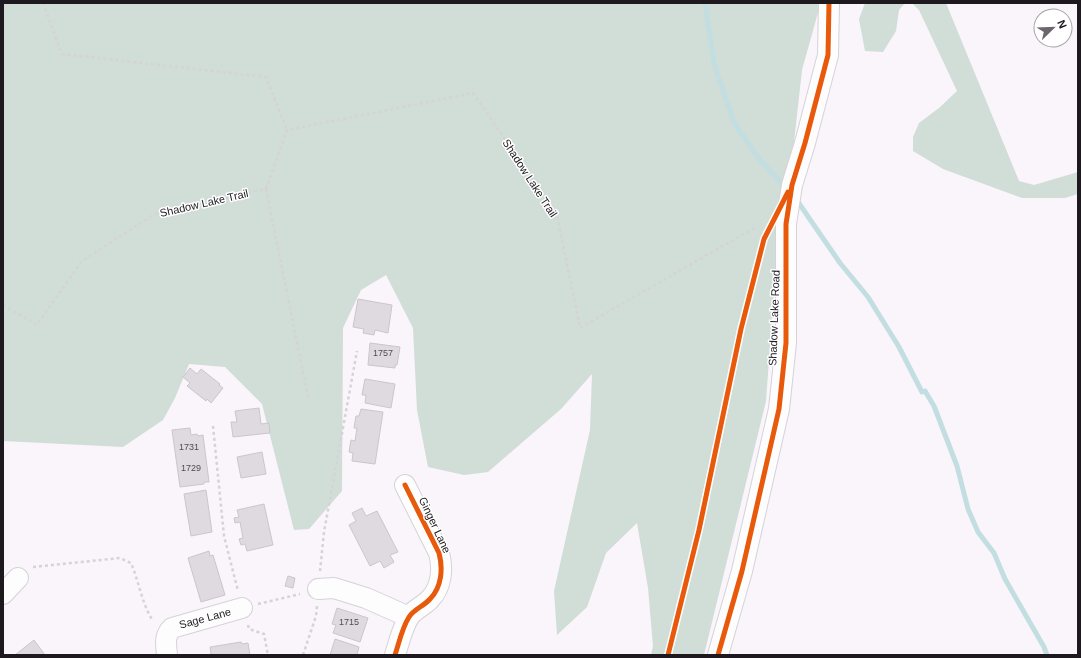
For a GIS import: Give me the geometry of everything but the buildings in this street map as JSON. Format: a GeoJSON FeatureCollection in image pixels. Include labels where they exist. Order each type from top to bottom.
{"type":"FeatureCollection","features":[{"type":"Feature","properties":{"kind":"street","name":"Shadow Lake Road"},"geometry":{"type":"LineString","coordinates":[[718,655],[742,571],[779,409],[786,343],[786,224],[792,185],[805,143],[828,54],[829,3]]}},
{"type":"Feature","properties":{"kind":"street","name":"Ginger Lane"},"geometry":{"type":"LineString","coordinates":[[395,655],[409,617],[430,599],[437,589],[442,563],[405,485]]}},
{"type":"Feature","properties":{"kind":"street"},"geometry":{"type":"LineString","coordinates":[[3,594],[18,578]]}},
{"type":"Feature","properties":{"kind":"street"},"geometry":{"type":"LineString","coordinates":[[318,589],[334,588],[366,598],[409,617]]}},
{"type":"Feature","properties":{"kind":"street","name":"Sage Lane"},"geometry":{"type":"LineString","coordinates":[[166,647],[169,631],[177,626],[242,608]]}},
{"type":"Feature","properties":{"kind":"path"},"geometry":{"type":"LineString","coordinates":[[42,3],[62,54],[266,77],[287,130],[266,189],[308,397]]}},
{"type":"Feature","properties":{"kind":"path"},"geometry":{"type":"LineString","coordinates":[[303,655],[316,616],[324,532],[357,350]]}},
{"type":"Feature","properties":{"kind":"path"},"geometry":{"type":"LineString","coordinates":[[213,426],[224,536],[242,608],[249,629],[264,634],[268,655]]}},
{"type":"Feature","properties":{"kind":"path"},"geometry":{"type":"LineString","coordinates":[[18,578],[34,566],[120,558],[131,563],[137,576],[147,612],[166,647]]}},
{"type":"Feature","properties":{"kind":"path"},"geometry":{"type":"LineString","coordinates":[[242,608],[318,589]]}},
{"type":"Feature","properties":{"kind":"shaded area"},"geometry":{"type":"Polygon","coordinates":[[[3,3],[820,3],[802,70],[792,160],[776,265],[766,401],[704,655],[651,655],[653,646],[648,588],[637,523],[606,553],[587,607],[557,635],[554,591],[590,430],[592,374],[561,409],[488,472],[464,475],[428,467],[417,410],[413,328],[386,275],[361,290],[343,328],[342,491],[309,529],[294,530],[262,404],[225,367],[189,364],[175,398],[163,420],[123,447],[3,441],[3,3]]]}},
{"type":"Feature","properties":{"kind":"shaded area"},"geometry":{"type":"Polygon","coordinates":[[[865,3],[905,3],[899,10],[896,31],[883,52],[865,51],[859,19],[865,3]]]}},
{"type":"Feature","properties":{"kind":"shaded area"},"geometry":{"type":"Polygon","coordinates":[[[912,3],[946,3],[1019,181],[1034,185],[1078,172],[1078,194],[1065,198],[1022,198],[943,169],[913,151],[913,137],[919,123],[939,108],[957,91],[919,10],[912,3]]]}},
{"type":"Feature","properties":{"kind":"waterway"},"geometry":{"type":"LineString","coordinates":[[705,3],[714,63],[734,123],[760,160],[787,189]]}},
{"type":"Feature","properties":{"kind":"waterway"},"geometry":{"type":"LineString","coordinates":[[796,199],[840,263],[868,297],[899,347],[922,392],[925,391],[934,406],[957,466],[968,509],[978,532],[994,553],[1005,579],[1044,647],[1047,655]]}},
{"type":"Feature","properties":{"kind":"cycle path"},"geometry":{"type":"LineString","coordinates":[[718,655],[742,571],[779,409],[786,343],[786,224],[792,185],[805,143],[828,55],[829,3]]}},
{"type":"Feature","properties":{"kind":"cycle path"},"geometry":{"type":"LineString","coordinates":[[668,655],[699,530],[741,329],[764,239],[788,192]]}},
{"type":"Feature","properties":{"kind":"cycle path"},"geometry":{"type":"LineString","coordinates":[[395,655],[407,621],[411,614],[428,601],[434,594],[439,583],[441,571],[439,553],[405,485]]}}]}
